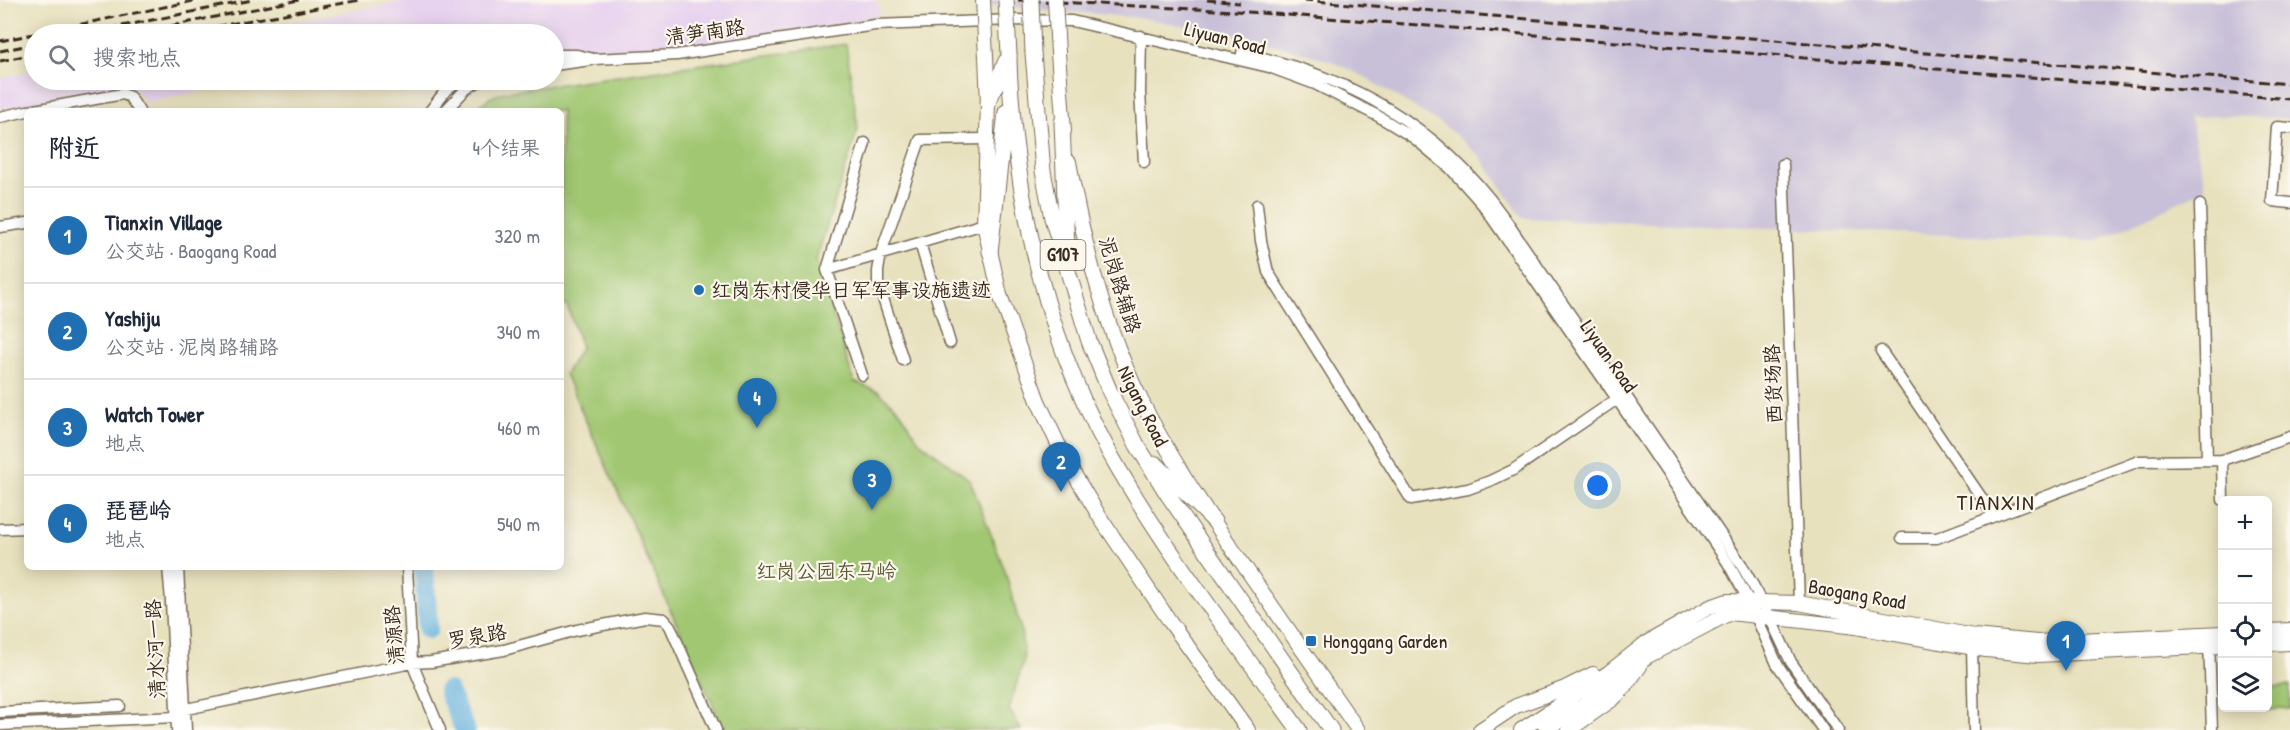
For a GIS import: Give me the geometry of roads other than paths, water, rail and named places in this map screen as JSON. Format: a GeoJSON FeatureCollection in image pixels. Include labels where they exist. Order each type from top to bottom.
{"type":"FeatureCollection","features":[{"type":"Feature","properties":{"kind":"highway","name":"G107"},"geometry":{"type":"LineString","coordinates":[[1006,0],[1009,76],[1019,176],[1027,226],[1041,285],[1060,342],[1086,406],[1108,451],[1142,508],[1299,730]]}},
{"type":"Feature","properties":{"kind":"highway","name":"Nigang Road"},"geometry":{"type":"LineString","coordinates":[[1031,0],[1043,171],[1052,218],[1089,341],[1110,392],[1137,445],[1205,550],[1331,730]]}},
{"type":"Feature","properties":{"kind":"highway"},"geometry":{"type":"LineString","coordinates":[[988,103],[1009,55]]}},
{"type":"Feature","properties":{"kind":"highway"},"geometry":{"type":"LineString","coordinates":[[990,252],[1009,76]]}},
{"type":"Feature","properties":{"kind":"highway"},"geometry":{"type":"LineString","coordinates":[[1062,122],[1068,271]]}},
{"type":"Feature","properties":{"kind":"highway"},"geometry":{"type":"LineString","coordinates":[[1137,445],[1214,521]]}},
{"type":"Feature","properties":{"kind":"main road"},"geometry":{"type":"LineString","coordinates":[[983,0],[988,103],[984,224],[1000,295],[1017,346],[1038,401],[1065,459],[1101,519],[1237,723],[1248,730]]}},
{"type":"Feature","properties":{"kind":"main road","name":"泥岗路辅路"},"geometry":{"type":"LineString","coordinates":[[1055,0],[1062,122],[1075,196],[1088,253],[1114,335],[1140,399],[1214,521],[1358,730]]}},
{"type":"Feature","properties":{"kind":"main road","name":"Baogang Road"},"geometry":{"type":"LineString","coordinates":[[1521,730],[1710,607],[1727,602],[1972,648],[2038,655],[2213,643]]}},
{"type":"Feature","properties":{"kind":"main road","name":"Baogang Road"},"geometry":{"type":"LineString","coordinates":[[1760,609],[1799,603],[1974,636],[2017,641],[2213,643]]}},
{"type":"Feature","properties":{"kind":"main road"},"geometry":{"type":"LineString","coordinates":[[2272,631],[2290,630]]}},
{"type":"Feature","properties":{"kind":"main road"},"geometry":{"type":"LineString","coordinates":[[2272,644],[2290,643]]}},
{"type":"Feature","properties":{"kind":"main road"},"geometry":{"type":"LineString","coordinates":[[1480,730],[1516,706],[1580,681],[1647,649]]}},
{"type":"Feature","properties":{"kind":"main road"},"geometry":{"type":"LineString","coordinates":[[1569,730],[1613,699],[1623,689],[1647,649]]}},
{"type":"Feature","properties":{"kind":"main road","name":"Baogang Road"},"geometry":{"type":"LineString","coordinates":[[1545,730],[1585,705],[1647,649]]}},
{"type":"Feature","properties":{"kind":"street","name":"清笋南路"},"geometry":{"type":"LineString","coordinates":[[564,64],[594,59],[677,55],[875,24],[1014,20],[1072,21],[1141,36]]}},
{"type":"Feature","properties":{"kind":"street"},"geometry":{"type":"LineString","coordinates":[[1141,36],[1140,92],[1144,162]]}},
{"type":"Feature","properties":{"kind":"street","name":"Liyuan Road"},"geometry":{"type":"LineString","coordinates":[[1141,36],[1294,75],[1336,93],[1378,116],[1431,150],[1458,176],[1483,205],[1617,399],[1760,609],[1791,662],[1838,730]]}},
{"type":"Feature","properties":{"kind":"street","name":"Liyuan Road"},"geometry":{"type":"LineString","coordinates":[[1141,36],[1190,42],[1273,60],[1315,73],[1344,85],[1405,119],[1457,160],[1492,200],[1516,234],[1736,556],[1760,609],[1777,664],[1823,730]]}},
{"type":"Feature","properties":{"kind":"street","name":"清笋南路"},"geometry":{"type":"LineString","coordinates":[[564,55],[594,59]]}},
{"type":"Feature","properties":{"kind":"street"},"geometry":{"type":"LineString","coordinates":[[432,108],[446,90]]}},
{"type":"Feature","properties":{"kind":"street"},"geometry":{"type":"LineString","coordinates":[[448,108],[467,90]]}},
{"type":"Feature","properties":{"kind":"street"},"geometry":{"type":"LineString","coordinates":[[45,108],[123,94],[130,97],[137,108]]}},
{"type":"Feature","properties":{"kind":"street"},"geometry":{"type":"LineString","coordinates":[[0,117],[24,112]]}},
{"type":"Feature","properties":{"kind":"street"},"geometry":{"type":"LineString","coordinates":[[2290,128],[2277,127],[2272,201],[2290,203]]}},
{"type":"Feature","properties":{"kind":"street"},"geometry":{"type":"LineString","coordinates":[[903,360],[878,283],[878,272],[881,253],[920,140],[986,139]]}},
{"type":"Feature","properties":{"kind":"street"},"geometry":{"type":"LineString","coordinates":[[862,375],[827,270],[865,143]]}},
{"type":"Feature","properties":{"kind":"street","name":"西货场路"},"geometry":{"type":"LineString","coordinates":[[1782,164],[1799,603]]}},
{"type":"Feature","properties":{"kind":"street"},"geometry":{"type":"LineString","coordinates":[[1257,205],[1261,241],[1268,272],[1411,499],[1468,489],[1513,470],[1617,399]]}},
{"type":"Feature","properties":{"kind":"street"},"geometry":{"type":"LineString","coordinates":[[2200,205],[2207,460]]}},
{"type":"Feature","properties":{"kind":"street"},"geometry":{"type":"LineString","coordinates":[[0,227],[24,223]]}},
{"type":"Feature","properties":{"kind":"street"},"geometry":{"type":"LineString","coordinates":[[827,270],[984,224]]}},
{"type":"Feature","properties":{"kind":"street"},"geometry":{"type":"LineString","coordinates":[[920,243],[950,343]]}},
{"type":"Feature","properties":{"kind":"street"},"geometry":{"type":"LineString","coordinates":[[1881,351],[1994,516]]}},
{"type":"Feature","properties":{"kind":"street"},"geometry":{"type":"LineString","coordinates":[[1902,538],[1936,538],[2139,462],[2222,460],[2290,437]]}},
{"type":"Feature","properties":{"kind":"street"},"geometry":{"type":"LineString","coordinates":[[2222,460],[2223,496]]}},
{"type":"Feature","properties":{"kind":"street"},"geometry":{"type":"LineString","coordinates":[[0,529],[24,528]]}},
{"type":"Feature","properties":{"kind":"street","name":"清水河一路"},"geometry":{"type":"LineString","coordinates":[[168,570],[177,730]]}},
{"type":"Feature","properties":{"kind":"street","name":"清水河一路"},"geometry":{"type":"LineString","coordinates":[[178,570],[186,730]]}},
{"type":"Feature","properties":{"kind":"street","name":"清源路"},"geometry":{"type":"LineString","coordinates":[[402,570],[409,663],[434,730]]}},
{"type":"Feature","properties":{"kind":"street","name":"清源路"},"geometry":{"type":"LineString","coordinates":[[407,570],[409,663],[440,730]]}},
{"type":"Feature","properties":{"kind":"street","name":"罗泉路"},"geometry":{"type":"LineString","coordinates":[[186,710],[409,663],[431,662],[530,644],[593,626],[645,617],[664,619],[670,626],[716,730]]}},
{"type":"Feature","properties":{"kind":"street"},"geometry":{"type":"LineString","coordinates":[[2212,730],[2213,643]]}},
{"type":"Feature","properties":{"kind":"street"},"geometry":{"type":"LineString","coordinates":[[1972,648],[1974,730]]}},
{"type":"Feature","properties":{"kind":"street"},"geometry":{"type":"LineString","coordinates":[[0,712],[120,706]]}},
{"type":"Feature","properties":{"kind":"street"},"geometry":{"type":"LineString","coordinates":[[0,725],[176,717],[186,710]]}},
{"type":"Feature","properties":{"kind":"waterway"},"geometry":{"type":"LineString","coordinates":[[424,570],[428,629]]}},
{"type":"Feature","properties":{"kind":"waterway"},"geometry":{"type":"LineString","coordinates":[[448,691],[465,730]]}},
{"type":"Feature","properties":{"kind":"railway"},"geometry":{"type":"LineString","coordinates":[[82,24],[198,0]]}},
{"type":"Feature","properties":{"kind":"railway"},"geometry":{"type":"LineString","coordinates":[[132,24],[252,0]]}},
{"type":"Feature","properties":{"kind":"railway"},"geometry":{"type":"LineString","coordinates":[[180,24],[299,0]]}},
{"type":"Feature","properties":{"kind":"railway"},"geometry":{"type":"LineString","coordinates":[[230,24],[360,0]]}},
{"type":"Feature","properties":{"kind":"railway"},"geometry":{"type":"LineString","coordinates":[[1018,0],[1235,11],[1393,23],[2290,99]]}},
{"type":"Feature","properties":{"kind":"railway"},"geometry":{"type":"LineString","coordinates":[[1207,0],[1240,3]]}},
{"type":"Feature","properties":{"kind":"railway"},"geometry":{"type":"LineString","coordinates":[[1304,0],[2290,84]]}},
{"type":"Feature","properties":{"kind":"railway"},"geometry":{"type":"LineString","coordinates":[[0,41],[24,36]]}},
{"type":"Feature","properties":{"kind":"railway"},"geometry":{"type":"LineString","coordinates":[[0,51],[24,46]]}},
{"type":"Feature","properties":{"kind":"railway"},"geometry":{"type":"LineString","coordinates":[[0,61],[24,56]]}},
{"type":"Feature","properties":{"kind":"place","name":"红岗东村侵华日军军事设施遗迹"},"geometry":{"type":"Point","coordinates":[699,290]}},
{"type":"Feature","properties":{"kind":"place","name":"琵琶岭"},"geometry":{"type":"Point","coordinates":[757,428]}},
{"type":"Feature","properties":{"kind":"place","name":"Yashiju"},"geometry":{"type":"Point","coordinates":[1061,492]}},
{"type":"Feature","properties":{"kind":"place","name":"Watch Tower"},"geometry":{"type":"Point","coordinates":[872,510]}},
{"type":"Feature","properties":{"kind":"place","name":"Honggang Garden"},"geometry":{"type":"Point","coordinates":[1311,641]}},
{"type":"Feature","properties":{"kind":"place","name":"Tianxin Village"},"geometry":{"type":"Point","coordinates":[2066,671]}},
{"type":"Feature","properties":{"kind":"district","name":"TIANXIN"},"geometry":{"type":"Point","coordinates":[1996,502]}},
{"type":"Feature","properties":{"kind":"park label","name":"红岗公园东马岭"},"geometry":{"type":"Point","coordinates":[826,571]}}]}
